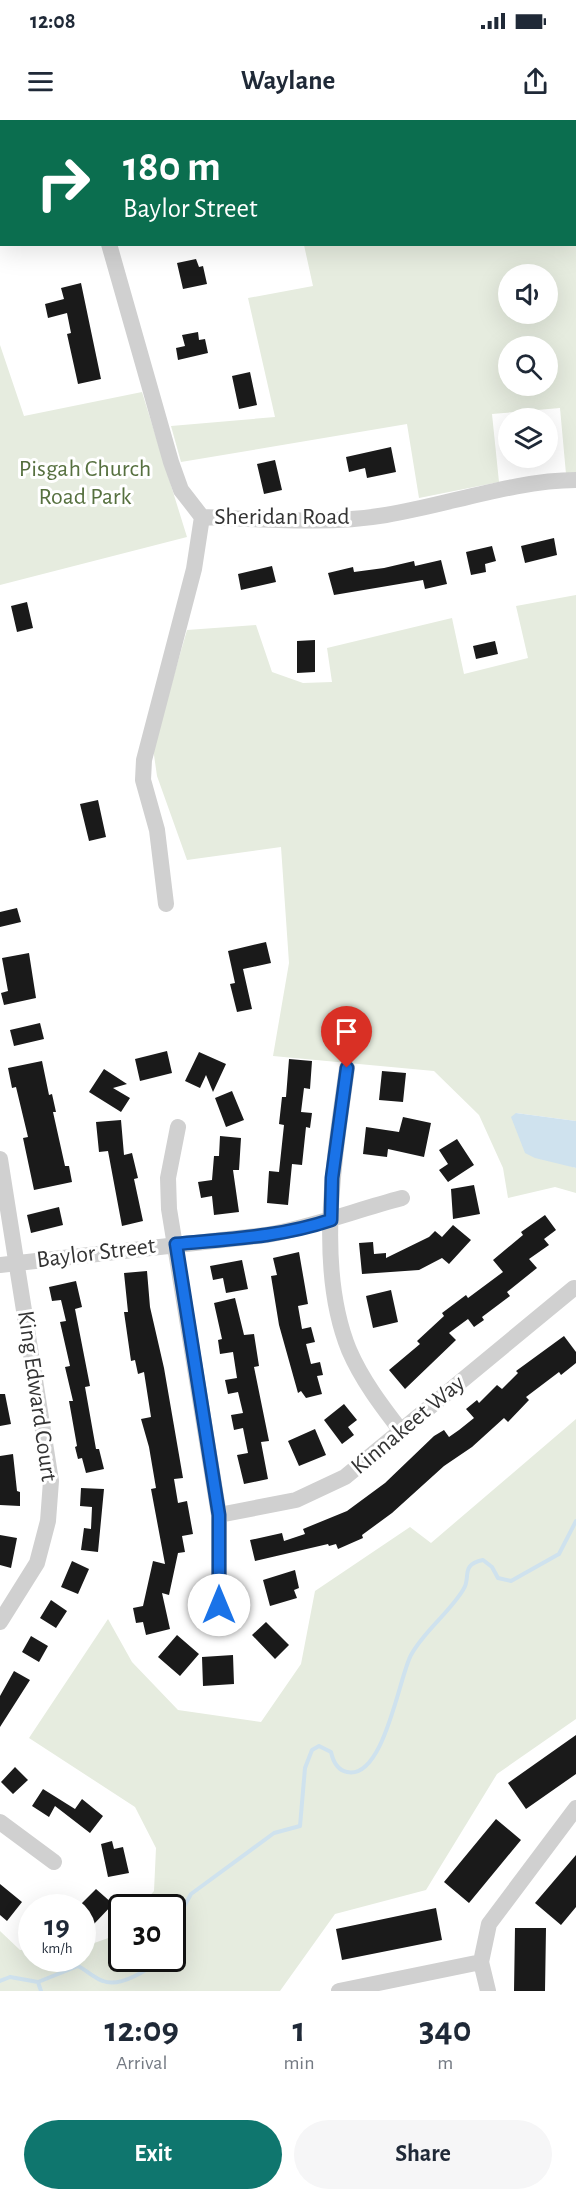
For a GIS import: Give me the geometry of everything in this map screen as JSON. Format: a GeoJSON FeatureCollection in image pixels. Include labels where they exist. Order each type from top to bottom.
{"type":"FeatureCollection","features":[{"type":"Feature","properties":{"kind":"street","name":"Sheridan Road"},"geometry":{"type":"LineString","coordinates":[[111,246],[171,462],[181,490],[202,517],[316,520],[383,516],[450,504],[527,485],[576,480]]}},
{"type":"Feature","properties":{"kind":"street"},"geometry":{"type":"LineString","coordinates":[[166,904],[157,830],[143,780],[144,760],[194,569],[202,517]]}},
{"type":"Feature","properties":{"kind":"street"},"geometry":{"type":"LineString","coordinates":[[347,1068],[332,1178],[334,1288],[340,1324],[361,1375],[400,1431]]}},
{"type":"Feature","properties":{"kind":"street"},"geometry":{"type":"LineString","coordinates":[[178,1127],[168,1178],[169,1209],[219,1515],[219,1605]]}},
{"type":"Feature","properties":{"kind":"street","name":"King Edward Court"},"geometry":{"type":"LineString","coordinates":[[0,1159],[51,1481],[48,1521],[36,1563],[0,1622]]}},
{"type":"Feature","properties":{"kind":"street","name":"Baylor Street"},"geometry":{"type":"LineString","coordinates":[[0,1264],[266,1235],[307,1228],[402,1198]]}},
{"type":"Feature","properties":{"kind":"street","name":"Kinnakeet Way"},"geometry":{"type":"LineString","coordinates":[[219,1515],[296,1500],[321,1491],[345,1477],[574,1288]]}},
{"type":"Feature","properties":{"kind":"street"},"geometry":{"type":"LineString","coordinates":[[488,1991],[480,1962],[484,1937],[495,1912],[570,1828],[576,1808]]}},
{"type":"Feature","properties":{"kind":"street"},"geometry":{"type":"LineString","coordinates":[[0,1822],[54,1862]]}},
{"type":"Feature","properties":{"kind":"street"},"geometry":{"type":"LineString","coordinates":[[339,1991],[480,1962]]}},
{"type":"Feature","properties":{"kind":"green space"},"geometry":{"type":"Polygon","coordinates":[[[304,246],[576,246],[576,473],[566,474],[560,408],[498,408],[498,413],[492,414],[499,482],[419,498],[407,424],[181,462],[171,426],[275,417],[248,298],[313,286],[304,246]]]}},
{"type":"Feature","properties":{"kind":"green space","name":"Pisgah Church Road Park"},"geometry":{"type":"Polygon","coordinates":[[[0,345],[24,416],[142,392],[187,537],[0,585],[0,345]]]}},
{"type":"Feature","properties":{"kind":"green space"},"geometry":{"type":"Polygon","coordinates":[[[576,595],[576,1121],[516,1113],[557,1162],[576,1168],[576,1193],[555,1187],[508,1198],[503,1168],[479,1115],[434,1071],[273,1056],[289,963],[281,847],[187,860],[157,776],[153,748],[187,630],[256,625],[272,672],[303,683],[332,682],[327,648],[452,618],[464,674],[528,658],[516,606],[576,595]]]}},
{"type":"Feature","properties":{"kind":"green space"},"geometry":{"type":"Polygon","coordinates":[[[576,1419],[576,1719],[497,1774],[426,1890],[335,1914],[280,1991],[0,1991],[0,1931],[18,1948],[18,1972],[96,1972],[96,1942],[108,1938],[108,1972],[186,1972],[186,1894],[151,1894],[154,1891],[156,1848],[135,1807],[29,1738],[108,1619],[132,1662],[178,1710],[261,1722],[301,1664],[315,1591],[410,1527],[431,1543],[576,1419]]]}},
{"type":"Feature","properties":{"kind":"water"},"geometry":{"type":"Polygon","coordinates":[[[516,1113],[576,1121],[576,1168],[535,1158],[525,1153],[511,1117],[516,1113]]]}},
{"type":"Feature","properties":{"kind":"building"},"geometry":{"type":"Polygon","coordinates":[[[196,259],[199,267],[203,266],[207,284],[183,289],[177,263],[196,259]]]}},
{"type":"Feature","properties":{"kind":"building"},"geometry":{"type":"Polygon","coordinates":[[[81,283],[101,379],[78,384],[67,334],[71,333],[67,313],[48,318],[45,304],[64,299],[61,288],[81,283]]]}},
{"type":"Feature","properties":{"kind":"building"},"geometry":{"type":"Polygon","coordinates":[[[198,332],[199,340],[205,339],[208,353],[178,360],[176,348],[185,346],[182,335],[198,332]]]}},
{"type":"Feature","properties":{"kind":"building"},"geometry":{"type":"Polygon","coordinates":[[[250,372],[257,405],[239,409],[232,376],[250,372]]]}},
{"type":"Feature","properties":{"kind":"building"},"geometry":{"type":"Polygon","coordinates":[[[391,447],[396,472],[367,478],[365,468],[349,472],[346,457],[391,447]]]}},
{"type":"Feature","properties":{"kind":"building"},"geometry":{"type":"Polygon","coordinates":[[[275,460],[282,490],[264,494],[257,464],[275,460]]]}},
{"type":"Feature","properties":{"kind":"building"},"geometry":{"type":"Polygon","coordinates":[[[554,538],[557,555],[525,563],[521,546],[554,538]]]}},
{"type":"Feature","properties":{"kind":"building"},"geometry":{"type":"Polygon","coordinates":[[[492,546],[496,561],[485,564],[486,572],[471,575],[466,552],[492,546]]]}},
{"type":"Feature","properties":{"kind":"building"},"geometry":{"type":"Polygon","coordinates":[[[441,560],[447,584],[425,589],[423,580],[334,595],[328,573],[353,567],[354,572],[414,561],[415,566],[441,560]]]}},
{"type":"Feature","properties":{"kind":"building"},"geometry":{"type":"Polygon","coordinates":[[[272,566],[276,582],[241,590],[238,574],[272,566]]]}},
{"type":"Feature","properties":{"kind":"building"},"geometry":{"type":"Polygon","coordinates":[[[27,602],[33,628],[17,632],[11,606],[27,602]]]}},
{"type":"Feature","properties":{"kind":"building"},"geometry":{"type":"Polygon","coordinates":[[[315,640],[315,672],[297,673],[297,641],[315,640]]]}},
{"type":"Feature","properties":{"kind":"building"},"geometry":{"type":"Polygon","coordinates":[[[495,641],[498,654],[476,659],[473,646],[495,641]]]}},
{"type":"Feature","properties":{"kind":"building"},"geometry":{"type":"Polygon","coordinates":[[[98,800],[106,837],[89,841],[80,804],[98,800]]]}},
{"type":"Feature","properties":{"kind":"building"},"geometry":{"type":"Polygon","coordinates":[[[17,908],[21,922],[0,927],[0,912],[17,908]]]}},
{"type":"Feature","properties":{"kind":"building"},"geometry":{"type":"Polygon","coordinates":[[[266,942],[271,963],[243,969],[252,1009],[237,1012],[230,984],[235,983],[228,951],[266,942]]]}},
{"type":"Feature","properties":{"kind":"building"},"geometry":{"type":"Polygon","coordinates":[[[29,953],[36,998],[4,1005],[1,993],[8,991],[2,958],[29,953]]]}},
{"type":"Feature","properties":{"kind":"building"},"geometry":{"type":"Polygon","coordinates":[[[40,1023],[44,1039],[14,1046],[10,1030],[40,1023]]]}},
{"type":"Feature","properties":{"kind":"building"},"geometry":{"type":"Polygon","coordinates":[[[167,1051],[172,1073],[140,1081],[135,1059],[167,1051]]]}},
{"type":"Feature","properties":{"kind":"building"},"geometry":{"type":"Polygon","coordinates":[[[199,1052],[226,1064],[213,1092],[206,1075],[200,1088],[185,1081],[199,1052]]]}},
{"type":"Feature","properties":{"kind":"building"},"geometry":{"type":"Polygon","coordinates":[[[289,1059],[312,1061],[310,1089],[304,1088],[301,1112],[312,1113],[310,1128],[306,1127],[302,1165],[292,1164],[288,1205],[267,1203],[269,1171],[279,1172],[284,1125],[279,1124],[282,1097],[286,1097],[289,1059]]]}},
{"type":"Feature","properties":{"kind":"building"},"geometry":{"type":"Polygon","coordinates":[[[42,1061],[49,1095],[52,1094],[56,1112],[53,1112],[65,1166],[69,1166],[72,1182],[34,1190],[23,1138],[28,1137],[16,1087],[12,1088],[8,1068],[42,1061]]]}},
{"type":"Feature","properties":{"kind":"building"},"geometry":{"type":"Polygon","coordinates":[[[104,1069],[127,1084],[113,1088],[130,1098],[121,1112],[89,1092],[104,1069]]]}},
{"type":"Feature","properties":{"kind":"building"},"geometry":{"type":"Polygon","coordinates":[[[382,1071],[406,1073],[403,1102],[379,1100],[382,1071]]]}},
{"type":"Feature","properties":{"kind":"building"},"geometry":{"type":"Polygon","coordinates":[[[232,1091],[244,1120],[226,1127],[215,1098],[232,1091]]]}},
{"type":"Feature","properties":{"kind":"building"},"geometry":{"type":"Polygon","coordinates":[[[403,1117],[431,1123],[424,1157],[388,1149],[387,1157],[363,1154],[366,1127],[399,1132],[403,1117]]]}},
{"type":"Feature","properties":{"kind":"building"},"geometry":{"type":"Polygon","coordinates":[[[121,1120],[124,1155],[132,1153],[138,1178],[134,1179],[143,1221],[122,1226],[108,1151],[99,1152],[96,1122],[121,1120]]]}},
{"type":"Feature","properties":{"kind":"building"},"geometry":{"type":"Polygon","coordinates":[[[220,1136],[241,1138],[239,1170],[233,1170],[239,1212],[214,1215],[212,1196],[201,1198],[198,1182],[212,1180],[214,1156],[219,1156],[220,1136]]]}},
{"type":"Feature","properties":{"kind":"building"},"geometry":{"type":"Polygon","coordinates":[[[457,1139],[474,1165],[448,1182],[439,1170],[448,1164],[439,1150],[457,1139]]]}},
{"type":"Feature","properties":{"kind":"building"},"geometry":{"type":"Polygon","coordinates":[[[474,1185],[480,1214],[453,1219],[451,1189],[474,1185]]]}},
{"type":"Feature","properties":{"kind":"building"},"geometry":{"type":"Polygon","coordinates":[[[59,1207],[63,1225],[31,1233],[27,1215],[59,1207]]]}},
{"type":"Feature","properties":{"kind":"building"},"geometry":{"type":"Polygon","coordinates":[[[545,1215],[556,1230],[544,1239],[549,1245],[529,1259],[537,1268],[507,1292],[510,1296],[482,1317],[484,1320],[474,1327],[468,1319],[449,1333],[456,1340],[405,1389],[389,1370],[420,1344],[417,1341],[444,1316],[442,1313],[466,1295],[468,1298],[503,1272],[493,1260],[523,1235],[521,1232],[545,1215]]]}},
{"type":"Feature","properties":{"kind":"building"},"geometry":{"type":"Polygon","coordinates":[[[453,1225],[471,1240],[449,1264],[442,1258],[419,1270],[362,1274],[359,1243],[373,1242],[374,1254],[386,1253],[386,1258],[429,1237],[435,1231],[442,1237],[453,1225]]]}},
{"type":"Feature","properties":{"kind":"building"},"geometry":{"type":"Polygon","coordinates":[[[299,1252],[308,1304],[298,1306],[302,1329],[311,1327],[315,1342],[306,1344],[311,1364],[320,1362],[323,1375],[317,1376],[322,1394],[306,1398],[301,1391],[298,1393],[279,1325],[271,1276],[277,1275],[273,1258],[299,1252]]]}},
{"type":"Feature","properties":{"kind":"building"},"geometry":{"type":"Polygon","coordinates":[[[242,1260],[248,1289],[226,1293],[223,1278],[213,1280],[210,1266],[242,1260]]]}},
{"type":"Feature","properties":{"kind":"building"},"geometry":{"type":"Polygon","coordinates":[[[147,1271],[150,1307],[164,1368],[183,1478],[174,1479],[178,1503],[187,1501],[193,1534],[182,1536],[185,1552],[178,1553],[169,1595],[162,1593],[170,1629],[146,1635],[143,1622],[136,1623],[133,1608],[143,1606],[153,1561],[165,1564],[151,1489],[156,1488],[149,1447],[141,1419],[151,1417],[144,1372],[138,1374],[135,1360],[131,1361],[124,1312],[128,1312],[124,1273],[147,1271]]]}},
{"type":"Feature","properties":{"kind":"building"},"geometry":{"type":"Polygon","coordinates":[[[76,1281],[82,1307],[75,1309],[90,1386],[85,1387],[96,1449],[99,1449],[104,1469],[86,1473],[82,1458],[78,1459],[75,1447],[77,1446],[69,1401],[73,1401],[65,1367],[70,1366],[60,1322],[66,1321],[61,1300],[52,1301],[49,1287],[76,1281]]]}},
{"type":"Feature","properties":{"kind":"building"},"geometry":{"type":"Polygon","coordinates":[[[391,1290],[398,1322],[373,1328],[366,1296],[391,1290]]]}},
{"type":"Feature","properties":{"kind":"building"},"geometry":{"type":"Polygon","coordinates":[[[235,1298],[244,1335],[254,1334],[259,1366],[254,1367],[269,1441],[261,1442],[268,1479],[244,1484],[237,1455],[248,1453],[243,1428],[234,1430],[231,1415],[243,1413],[238,1392],[228,1394],[225,1380],[237,1378],[233,1352],[220,1354],[218,1340],[222,1339],[214,1303],[235,1298]]]}},
{"type":"Feature","properties":{"kind":"building"},"geometry":{"type":"Polygon","coordinates":[[[564,1336],[576,1352],[576,1363],[561,1375],[559,1372],[526,1397],[529,1400],[508,1422],[504,1418],[472,1447],[444,1466],[392,1513],[362,1535],[363,1538],[338,1549],[336,1544],[329,1546],[328,1544],[255,1561],[250,1540],[282,1533],[284,1541],[305,1534],[303,1529],[347,1511],[385,1483],[434,1436],[444,1430],[449,1437],[474,1418],[466,1409],[477,1400],[479,1403],[497,1385],[502,1389],[518,1373],[516,1371],[564,1336]]]}},
{"type":"Feature","properties":{"kind":"building"},"geometry":{"type":"Polygon","coordinates":[[[0,1394],[5,1394],[11,1424],[0,1426],[0,1394]]]}},
{"type":"Feature","properties":{"kind":"building"},"geometry":{"type":"Polygon","coordinates":[[[344,1404],[357,1420],[348,1427],[354,1435],[342,1444],[324,1420],[344,1404]]]}},
{"type":"Feature","properties":{"kind":"building"},"geometry":{"type":"Polygon","coordinates":[[[315,1429],[326,1455],[299,1466],[288,1441],[315,1429]]]}},
{"type":"Feature","properties":{"kind":"building"},"geometry":{"type":"Polygon","coordinates":[[[13,1454],[17,1491],[20,1492],[20,1506],[0,1505],[0,1456],[13,1454]]]}},
{"type":"Feature","properties":{"kind":"building"},"geometry":{"type":"Polygon","coordinates":[[[81,1488],[104,1489],[98,1552],[81,1550],[84,1528],[91,1529],[92,1507],[80,1506],[81,1488]]]}},
{"type":"Feature","properties":{"kind":"building"},"geometry":{"type":"Polygon","coordinates":[[[0,1535],[17,1538],[11,1568],[0,1565],[0,1535]]]}},
{"type":"Feature","properties":{"kind":"building"},"geometry":{"type":"Polygon","coordinates":[[[72,1561],[89,1569],[78,1594],[61,1587],[72,1561]]]}},
{"type":"Feature","properties":{"kind":"building"},"geometry":{"type":"Polygon","coordinates":[[[295,1570],[299,1588],[294,1590],[297,1598],[270,1606],[263,1580],[295,1570]]]}},
{"type":"Feature","properties":{"kind":"building"},"geometry":{"type":"Polygon","coordinates":[[[51,1600],[67,1611],[56,1628],[40,1618],[51,1600]]]}},
{"type":"Feature","properties":{"kind":"building"},"geometry":{"type":"Polygon","coordinates":[[[266,1622],[289,1645],[275,1659],[252,1635],[266,1622]]]}},
{"type":"Feature","properties":{"kind":"building"},"geometry":{"type":"Polygon","coordinates":[[[177,1635],[199,1654],[180,1676],[158,1657],[177,1635]]]}},
{"type":"Feature","properties":{"kind":"building"},"geometry":{"type":"Polygon","coordinates":[[[31,1636],[48,1646],[39,1662],[22,1652],[31,1636]]]}},
{"type":"Feature","properties":{"kind":"building"},"geometry":{"type":"Polygon","coordinates":[[[233,1655],[234,1684],[203,1686],[202,1657],[233,1655]]]}},
{"type":"Feature","properties":{"kind":"building"},"geometry":{"type":"Polygon","coordinates":[[[14,1671],[30,1680],[0,1727],[0,1696],[14,1671]]]}},
{"type":"Feature","properties":{"kind":"building"},"geometry":{"type":"Polygon","coordinates":[[[576,1735],[576,1774],[526,1809],[508,1783],[576,1735]]]}},
{"type":"Feature","properties":{"kind":"building"},"geometry":{"type":"Polygon","coordinates":[[[15,1767],[28,1780],[13,1794],[1,1782],[15,1767]]]}},
{"type":"Feature","properties":{"kind":"building"},"geometry":{"type":"Polygon","coordinates":[[[43,1789],[75,1809],[82,1799],[103,1816],[90,1833],[55,1806],[49,1817],[32,1806],[43,1789]]]}},
{"type":"Feature","properties":{"kind":"building"},"geometry":{"type":"Polygon","coordinates":[[[496,1819],[521,1840],[469,1903],[444,1882],[496,1819]]]}},
{"type":"Feature","properties":{"kind":"building"},"geometry":{"type":"Polygon","coordinates":[[[112,1841],[114,1849],[123,1847],[129,1873],[108,1877],[101,1844],[112,1841]]]}},
{"type":"Feature","properties":{"kind":"building"},"geometry":{"type":"Polygon","coordinates":[[[576,1855],[576,1907],[561,1925],[535,1903],[576,1855]]]}},
{"type":"Feature","properties":{"kind":"building"},"geometry":{"type":"Polygon","coordinates":[[[0,1884],[18,1899],[18,1907],[7,1921],[0,1915],[0,1884]]]}},
{"type":"Feature","properties":{"kind":"building"},"geometry":{"type":"Polygon","coordinates":[[[96,1889],[108,1900],[108,1909],[96,1922],[96,1894],[91,1894],[96,1889]]]}},
{"type":"Feature","properties":{"kind":"building"},"geometry":{"type":"Polygon","coordinates":[[[436,1908],[442,1940],[342,1960],[336,1929],[436,1908]]]}},
{"type":"Feature","properties":{"kind":"building"},"geometry":{"type":"Polygon","coordinates":[[[515,1928],[546,1928],[545,1991],[514,1991],[515,1928]]]}},
{"type":"Feature","properties":{"kind":"waterway"},"geometry":{"type":"LineString","coordinates":[[186,1903],[191,1894],[274,1833],[300,1826],[305,1768],[312,1750],[319,1746],[331,1752],[336,1765],[347,1772],[360,1770],[371,1760],[388,1725],[411,1655],[463,1590],[471,1565],[483,1560],[492,1567],[498,1578],[511,1581],[559,1554],[576,1521]]}},
{"type":"Feature","properties":{"kind":"waterway"},"geometry":{"type":"LineString","coordinates":[[0,1981],[10,1977],[38,1982],[78,1966],[100,1980],[110,1983],[125,1980],[142,1972]]}},
{"type":"Feature","properties":{"kind":"waterway"},"geometry":{"type":"LineString","coordinates":[[38,1982],[41,1991]]}},
{"type":"Feature","properties":{"kind":"route"},"geometry":{"type":"LineString","coordinates":[[219,1605],[219,1515],[176,1244],[266,1235],[307,1228],[331,1220],[332,1178],[347,1068]]}}]}
